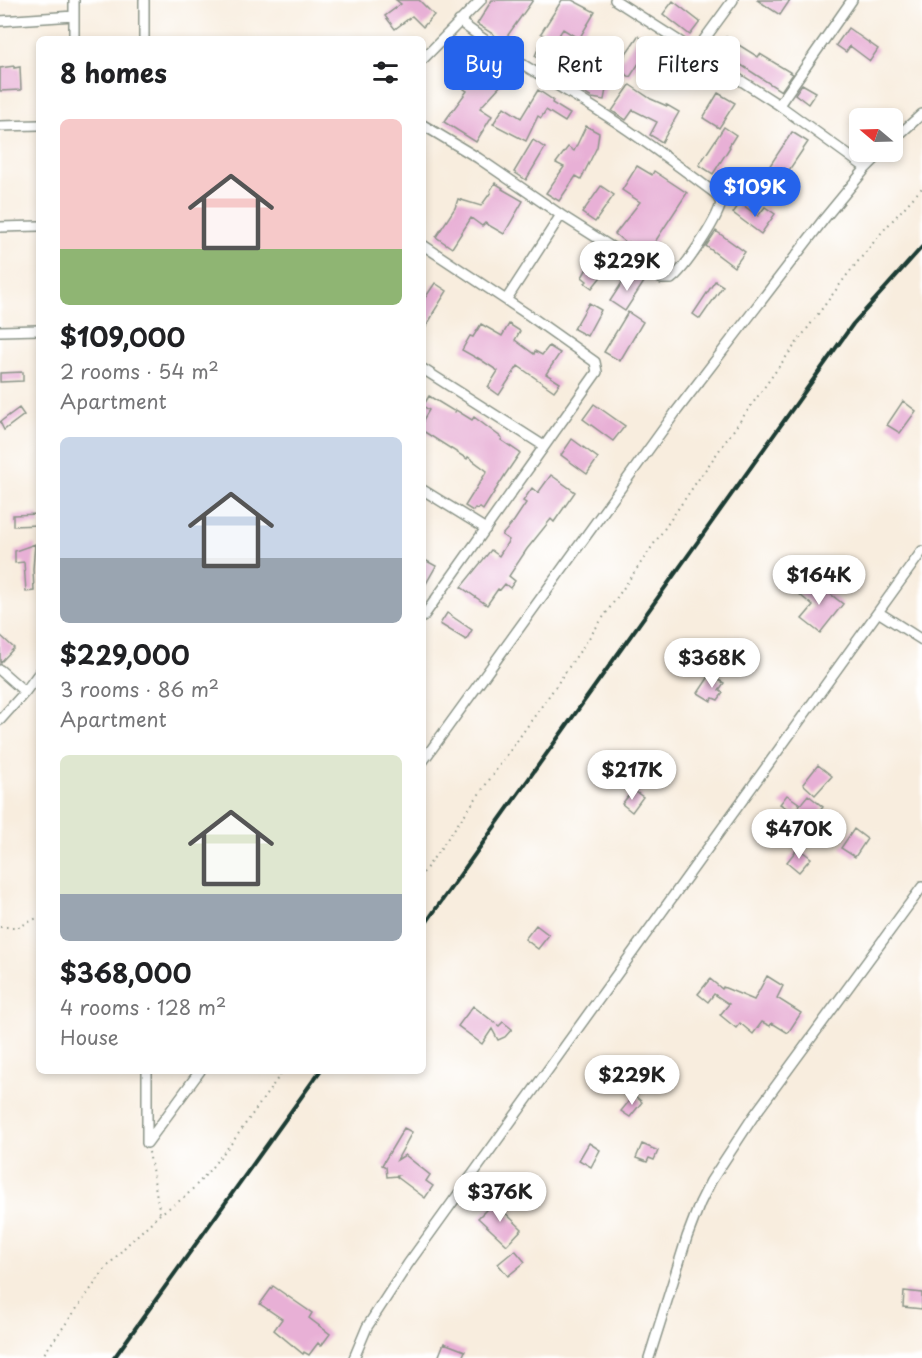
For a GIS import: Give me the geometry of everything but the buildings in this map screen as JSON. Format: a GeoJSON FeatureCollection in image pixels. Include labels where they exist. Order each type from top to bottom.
{"type":"FeatureCollection","features":[{"type":"Feature","properties":{"kind":"street"},"geometry":{"type":"LineString","coordinates":[[74,0],[74,36]]}},
{"type":"Feature","properties":{"kind":"street"},"geometry":{"type":"LineString","coordinates":[[144,0],[144,36]]}},
{"type":"Feature","properties":{"kind":"street"},"geometry":{"type":"LineString","coordinates":[[426,55],[481,0]]}},
{"type":"Feature","properties":{"kind":"street"},"geometry":{"type":"LineString","coordinates":[[615,0],[670,36]]}},
{"type":"Feature","properties":{"kind":"street"},"geometry":{"type":"LineString","coordinates":[[707,36],[733,0]]}},
{"type":"Feature","properties":{"kind":"street"},"geometry":{"type":"LineString","coordinates":[[779,105],[852,0]]}},
{"type":"Feature","properties":{"kind":"street"},"geometry":{"type":"LineString","coordinates":[[0,21],[74,16]]}},
{"type":"Feature","properties":{"kind":"street"},"geometry":{"type":"LineString","coordinates":[[426,127],[478,158],[561,215],[662,279],[671,279],[677,275],[715,218],[721,203],[716,194],[637,136],[507,56],[459,21]]}},
{"type":"Feature","properties":{"kind":"street"},"geometry":{"type":"LineString","coordinates":[[740,80],[779,105],[866,168]]}},
{"type":"Feature","properties":{"kind":"street"},"geometry":{"type":"LineString","coordinates":[[903,131],[922,114]]}},
{"type":"Feature","properties":{"kind":"street"},"geometry":{"type":"LineString","coordinates":[[0,126],[36,125]]}},
{"type":"Feature","properties":{"kind":"street"},"geometry":{"type":"LineString","coordinates":[[426,757],[675,413],[824,219],[872,162]]}},
{"type":"Feature","properties":{"kind":"street"},"geometry":{"type":"LineString","coordinates":[[506,300],[561,215]]}},
{"type":"Feature","properties":{"kind":"street"},"geometry":{"type":"LineString","coordinates":[[0,227],[36,226]]}},
{"type":"Feature","properties":{"kind":"street"},"geometry":{"type":"LineString","coordinates":[[426,247],[587,356],[595,362],[597,367],[597,372],[506,502],[426,611]]}},
{"type":"Feature","properties":{"kind":"street"},"geometry":{"type":"LineString","coordinates":[[0,331],[36,330]]}},
{"type":"Feature","properties":{"kind":"street"},"geometry":{"type":"LineString","coordinates":[[426,371],[544,446]]}},
{"type":"Feature","properties":{"kind":"street"},"geometry":{"type":"LineString","coordinates":[[426,492],[486,529]]}},
{"type":"Feature","properties":{"kind":"street"},"geometry":{"type":"LineString","coordinates":[[354,1358],[366,1327],[408,1264],[922,551]]}},
{"type":"Feature","properties":{"kind":"street"},"geometry":{"type":"LineString","coordinates":[[878,612],[922,640]]}},
{"type":"Feature","properties":{"kind":"street"},"geometry":{"type":"LineString","coordinates":[[0,670],[25,692]]}},
{"type":"Feature","properties":{"kind":"street"},"geometry":{"type":"LineString","coordinates":[[0,720],[36,677]]}},
{"type":"Feature","properties":{"kind":"street"},"geometry":{"type":"LineString","coordinates":[[649,1358],[687,1237],[711,1181],[753,1117],[922,887]]}},
{"type":"Feature","properties":{"kind":"street"},"geometry":{"type":"LineString","coordinates":[[147,1074],[147,1143]]}},
{"type":"Feature","properties":{"kind":"street"},"geometry":{"type":"LineString","coordinates":[[147,1143],[198,1074]]}},
{"type":"Feature","properties":{"kind":"path"},"geometry":{"type":"LineString","coordinates":[[426,869],[778,368],[847,275],[922,188]]}},
{"type":"Feature","properties":{"kind":"path"},"geometry":{"type":"LineString","coordinates":[[0,927],[19,927],[36,918]]}},
{"type":"Feature","properties":{"kind":"path"},"geometry":{"type":"LineString","coordinates":[[41,1358],[106,1268],[160,1214],[185,1197],[203,1178],[234,1140],[281,1074]]}},
{"type":"Feature","properties":{"kind":"path"},"geometry":{"type":"LineString","coordinates":[[147,1143],[160,1214]]}},
{"type":"Feature","properties":{"kind":"railway"},"geometry":{"type":"LineString","coordinates":[[426,923],[853,324],[922,247]]}},
{"type":"Feature","properties":{"kind":"railway"},"geometry":{"type":"LineString","coordinates":[[114,1358],[318,1074]]}}]}
